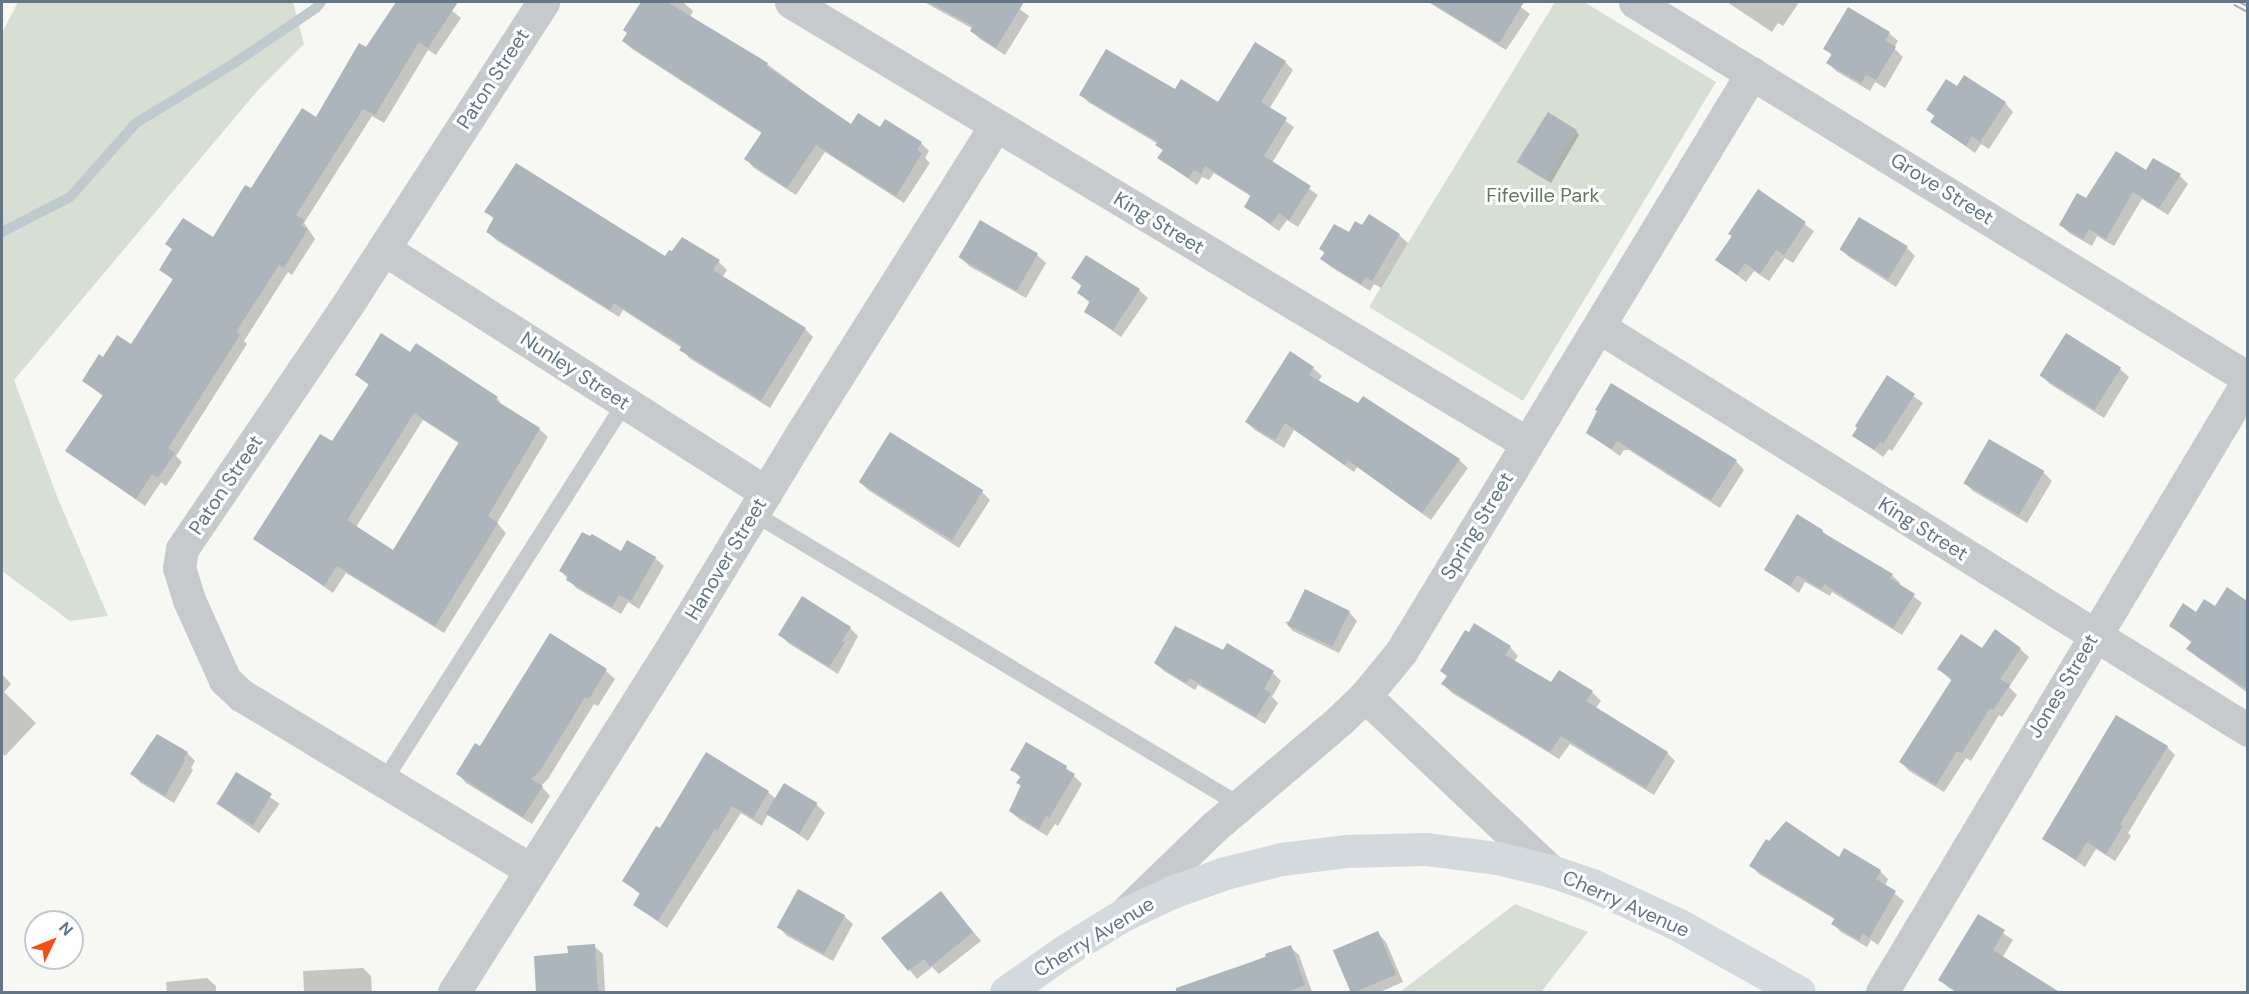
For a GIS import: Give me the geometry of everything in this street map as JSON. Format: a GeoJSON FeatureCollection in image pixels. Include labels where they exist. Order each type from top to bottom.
{"type":"FeatureCollection","features":[{"type":"Feature","properties":{"kind":"street","name":"Paton Street"},"geometry":{"type":"LineString","coordinates":[[531,870],[241,695],[225,680],[189,600],[179,568],[182,549],[384,249],[543,2]]}},
{"type":"Feature","properties":{"kind":"street","name":"King Street"},"geometry":{"type":"LineString","coordinates":[[791,2],[1527,443]]}},
{"type":"Feature","properties":{"kind":"street","name":"Grove Street"},"geometry":{"type":"LineString","coordinates":[[1635,2],[1752,72],[2247,380]]}},
{"type":"Feature","properties":{"kind":"street","name":"Spring Street"},"geometry":{"type":"LineString","coordinates":[[1123,915],[1240,805],[1365,696],[1401,652],[1752,72]]}},
{"type":"Feature","properties":{"kind":"street","name":"Hanover Street"},"geometry":{"type":"LineString","coordinates":[[454,993],[996,125]]}},
{"type":"Feature","properties":{"kind":"street","name":"Nunley Street"},"geometry":{"type":"LineString","coordinates":[[384,249],[625,402],[760,503]]}},
{"type":"Feature","properties":{"kind":"street","name":"King Street"},"geometry":{"type":"LineString","coordinates":[[1599,327],[2247,730]]}},
{"type":"Feature","properties":{"kind":"street","name":"Jones Street"},"geometry":{"type":"LineString","coordinates":[[1882,993],[2247,380]]}},
{"type":"Feature","properties":{"kind":"street"},"geometry":{"type":"LineString","coordinates":[[1365,696],[1551,871]]}},
{"type":"Feature","properties":{"kind":"street","name":"Cherry Avenue"},"geometry":{"type":"LineString","coordinates":[[1006,993],[1066,950],[1123,915],[1172,892],[1225,873],[1281,859],[1346,851],[1426,849],[1497,858],[1551,871],[1592,885],[1678,925],[1799,993]]}},
{"type":"Feature","properties":{"kind":"lane"},"geometry":{"type":"LineString","coordinates":[[384,781],[625,402]]}},
{"type":"Feature","properties":{"kind":"lane"},"geometry":{"type":"LineString","coordinates":[[760,503],[1240,805]]}},
{"type":"Feature","properties":{"kind":"green space"},"geometry":{"type":"Polygon","coordinates":[[[18,2],[293,2],[304,44],[259,89],[14,380],[58,499],[108,616],[70,621],[2,571],[2,33],[18,2]]]}},
{"type":"Feature","properties":{"kind":"green space","name":"Fifeville Park"},"geometry":{"type":"Polygon","coordinates":[[[1555,2],[1584,2],[1716,82],[1523,401],[1369,307],[1555,2]]]}},
{"type":"Feature","properties":{"kind":"green space"},"geometry":{"type":"Polygon","coordinates":[[[1515,904],[1588,932],[1541,992],[1400,992],[1515,904]]]}},
{"type":"Feature","properties":{"kind":"building"},"geometry":{"type":"Polygon","coordinates":[[[396,2],[458,2],[428,48],[419,42],[375,115],[363,109],[296,215],[304,220],[301,226],[308,229],[284,268],[279,265],[236,332],[240,335],[168,448],[175,453],[158,478],[152,474],[136,499],[65,451],[103,395],[82,381],[99,354],[103,357],[117,335],[131,344],[173,279],[159,270],[172,249],[165,244],[183,218],[213,237],[245,185],[251,188],[302,108],[316,117],[359,43],[366,47],[396,2]]]}},
{"type":"Feature","properties":{"kind":"building"},"geometry":{"type":"Polygon","coordinates":[[[641,2],[667,2],[768,63],[766,66],[851,124],[858,113],[880,127],[885,119],[922,142],[917,150],[922,153],[896,196],[816,145],[787,188],[744,159],[762,132],[622,41],[627,33],[623,30],[641,2]]]}},
{"type":"Feature","properties":{"kind":"building"},"geometry":{"type":"Polygon","coordinates":[[[928,2],[1024,2],[996,48],[970,31],[973,26],[928,2]]]}},
{"type":"Feature","properties":{"kind":"building"},"geometry":{"type":"Polygon","coordinates":[[[1430,2],[1524,2],[1500,42],[1496,42],[1430,2]]]}},
{"type":"Feature","properties":{"kind":"building"},"geometry":{"type":"Polygon","coordinates":[[[1848,7],[1890,32],[1885,40],[1896,47],[1876,80],[1866,75],[1861,83],[1826,63],[1832,54],[1823,49],[1848,7]]]}},
{"type":"Feature","properties":{"kind":"building"},"geometry":{"type":"Polygon","coordinates":[[[1255,42],[1286,61],[1261,102],[1287,118],[1264,156],[1311,186],[1289,220],[1279,213],[1271,224],[1244,207],[1251,195],[1205,166],[1201,174],[1194,170],[1188,178],[1157,158],[1163,150],[1155,145],[1158,142],[1079,95],[1106,49],[1175,89],[1181,79],[1218,102],[1255,42]]]}},
{"type":"Feature","properties":{"kind":"building"},"geometry":{"type":"Polygon","coordinates":[[[1964,75],[2006,102],[1980,142],[1972,136],[1966,146],[1930,122],[1935,115],[1926,110],[1946,79],[1957,86],[1964,75]]]}},
{"type":"Feature","properties":{"kind":"building"},"geometry":{"type":"Polygon","coordinates":[[[1548,112],[1577,130],[1546,180],[1517,162],[1548,112]]]}},
{"type":"Feature","properties":{"kind":"building"},"geometry":{"type":"Polygon","coordinates":[[[2116,151],[2146,170],[2153,158],[2181,174],[2159,208],[2133,192],[2106,239],[2089,229],[2083,239],[2059,225],[2077,193],[2086,198],[2116,151]]]}},
{"type":"Feature","properties":{"kind":"building"},"geometry":{"type":"Polygon","coordinates":[[[516,163],[665,256],[669,250],[672,251],[682,237],[720,260],[713,270],[806,328],[761,400],[679,350],[682,346],[614,303],[610,310],[486,232],[494,217],[484,212],[516,163]]]}},
{"type":"Feature","properties":{"kind":"building"},"geometry":{"type":"Polygon","coordinates":[[[1758,189],[1806,222],[1784,255],[1776,250],[1760,274],[1745,263],[1737,275],[1715,260],[1732,236],[1728,234],[1758,189]]]}},
{"type":"Feature","properties":{"kind":"building"},"geometry":{"type":"Polygon","coordinates":[[[1369,214],[1400,234],[1372,281],[1366,277],[1361,284],[1320,259],[1325,252],[1319,249],[1334,224],[1349,232],[1355,221],[1362,225],[1369,214]]]}},
{"type":"Feature","properties":{"kind":"building"},"geometry":{"type":"Polygon","coordinates":[[[1859,217],[1908,246],[1888,279],[1839,250],[1859,217]]]}},
{"type":"Feature","properties":{"kind":"building"},"geometry":{"type":"Polygon","coordinates":[[[980,220],[1038,254],[1017,291],[958,257],[980,220]]]}},
{"type":"Feature","properties":{"kind":"building"},"geometry":{"type":"Polygon","coordinates":[[[1086,255],[1140,289],[1113,330],[1084,312],[1090,301],[1077,293],[1082,285],[1071,278],[1086,255]]]}},
{"type":"Feature","properties":{"kind":"building"},"geometry":{"type":"Polygon","coordinates":[[[381,333],[410,352],[416,343],[498,397],[495,400],[540,428],[488,516],[498,523],[435,626],[337,566],[324,586],[253,539],[320,434],[332,441],[369,384],[355,375],[381,333]],[[414,413],[347,520],[393,550],[459,442],[414,413]]]}},
{"type":"Feature","properties":{"kind":"building"},"geometry":{"type":"Polygon","coordinates":[[[2066,333],[2121,367],[2095,410],[2040,375],[2066,333]]]}},
{"type":"Feature","properties":{"kind":"building"},"geometry":{"type":"Polygon","coordinates":[[[1290,351],[1314,367],[1309,375],[1358,403],[1363,396],[1460,459],[1422,513],[1348,460],[1345,465],[1285,423],[1275,440],[1245,422],[1290,351]]]}},
{"type":"Feature","properties":{"kind":"building"},"geometry":{"type":"Polygon","coordinates":[[[1887,375],[1915,394],[1883,444],[1880,442],[1874,450],[1852,436],[1857,428],[1855,426],[1887,375]]]}},
{"type":"Feature","properties":{"kind":"building"},"geometry":{"type":"Polygon","coordinates":[[[1611,383],[1737,460],[1711,500],[1619,442],[1616,442],[1611,449],[1586,433],[1597,411],[1595,410],[1611,383]]]}},
{"type":"Feature","properties":{"kind":"building"},"geometry":{"type":"Polygon","coordinates":[[[890,432],[983,490],[952,540],[859,482],[890,432]]]}},
{"type":"Feature","properties":{"kind":"building"},"geometry":{"type":"Polygon","coordinates":[[[1989,439],[2044,471],[2019,515],[1964,483],[1989,439]]]}},
{"type":"Feature","properties":{"kind":"building"},"geometry":{"type":"Polygon","coordinates":[[[1797,514],[1823,530],[1822,532],[1893,574],[1890,578],[1915,594],[1893,628],[1824,584],[1821,589],[1797,575],[1790,586],[1764,570],[1797,514]]]}},
{"type":"Feature","properties":{"kind":"building"},"geometry":{"type":"Polygon","coordinates":[[[582,532],[590,536],[592,534],[621,551],[627,540],[656,557],[631,601],[619,595],[612,607],[566,580],[568,576],[559,571],[582,532]]]}},
{"type":"Feature","properties":{"kind":"building"},"geometry":{"type":"Polygon","coordinates":[[[2227,587],[2247,601],[2247,689],[2186,649],[2192,641],[2169,626],[2183,603],[2196,612],[2204,599],[2215,606],[2227,587]]]}},
{"type":"Feature","properties":{"kind":"building"},"geometry":{"type":"Polygon","coordinates":[[[1305,589],[1350,611],[1332,647],[1287,625],[1305,589]]]}},
{"type":"Feature","properties":{"kind":"building"},"geometry":{"type":"Polygon","coordinates":[[[802,596],[851,627],[842,641],[845,642],[829,667],[778,635],[802,596]]]}},
{"type":"Feature","properties":{"kind":"building"},"geometry":{"type":"Polygon","coordinates":[[[1474,623],[1511,646],[1505,655],[1551,682],[1559,670],[1593,691],[1586,701],[1668,752],[1646,788],[1561,736],[1550,752],[1441,684],[1447,676],[1440,671],[1465,630],[1469,632],[1474,623]]]}},
{"type":"Feature","properties":{"kind":"building"},"geometry":{"type":"Polygon","coordinates":[[[1175,626],[1223,650],[1227,643],[1274,671],[1264,689],[1271,693],[1256,717],[1190,678],[1186,683],[1154,663],[1175,626]]]}},
{"type":"Feature","properties":{"kind":"building"},"geometry":{"type":"Polygon","coordinates":[[[1995,629],[2021,648],[2000,679],[2010,685],[1993,710],[1990,708],[1962,753],[1957,751],[1936,785],[1899,762],[1952,679],[1937,669],[1961,634],[1982,648],[1995,629]]]}},
{"type":"Feature","properties":{"kind":"building"},"geometry":{"type":"Polygon","coordinates":[[[550,633],[607,669],[589,699],[585,697],[540,771],[531,779],[543,786],[523,817],[456,774],[475,743],[480,746],[550,633]]]}},
{"type":"Feature","properties":{"kind":"building"},"geometry":{"type":"Polygon","coordinates":[[[2116,715],[2168,746],[2120,824],[2123,826],[2106,854],[2087,842],[2076,860],[2042,839],[2116,715]]]}},
{"type":"Feature","properties":{"kind":"building"},"geometry":{"type":"Polygon","coordinates":[[[157,734],[188,752],[165,796],[130,774],[157,734]]]}},
{"type":"Feature","properties":{"kind":"building"},"geometry":{"type":"Polygon","coordinates":[[[1026,742],[1067,766],[1066,769],[1075,774],[1049,818],[1046,816],[1039,829],[1009,811],[1021,785],[1016,783],[1021,776],[1010,770],[1026,742]]]}},
{"type":"Feature","properties":{"kind":"building"},"geometry":{"type":"Polygon","coordinates":[[[706,752],[769,791],[753,818],[732,806],[717,831],[715,829],[658,921],[633,905],[640,893],[622,881],[656,826],[660,828],[706,752]]]}},
{"type":"Feature","properties":{"kind":"building"},"geometry":{"type":"Polygon","coordinates":[[[236,772],[272,794],[253,825],[217,804],[236,772]]]}},
{"type":"Feature","properties":{"kind":"building"},"geometry":{"type":"Polygon","coordinates":[[[784,783],[817,803],[799,834],[765,814],[784,783]]]}},
{"type":"Feature","properties":{"kind":"building"},"geometry":{"type":"Polygon","coordinates":[[[1786,821],[1839,857],[1844,848],[1881,870],[1876,879],[1896,891],[1869,938],[1863,933],[1859,940],[1831,924],[1835,918],[1749,866],[1766,839],[1769,841],[1786,821]]]}},
{"type":"Feature","properties":{"kind":"building"},"geometry":{"type":"Polygon","coordinates":[[[798,889],[845,915],[824,954],[777,927],[798,889]]]}},
{"type":"Feature","properties":{"kind":"building"},"geometry":{"type":"Polygon","coordinates":[[[941,891],[973,932],[930,967],[924,959],[908,971],[881,938],[941,891]]]}},
{"type":"Feature","properties":{"kind":"building"},"geometry":{"type":"Polygon","coordinates":[[[1978,914],[2005,930],[1993,950],[2061,993],[1959,993],[1938,980],[1978,914]]]}},
{"type":"Feature","properties":{"kind":"building"},"geometry":{"type":"Polygon","coordinates":[[[1378,931],[1396,974],[1351,992],[1333,950],[1378,931]]]}},
{"type":"Feature","properties":{"kind":"building"},"geometry":{"type":"Polygon","coordinates":[[[595,944],[598,993],[536,993],[534,956],[568,953],[567,946],[595,944]]]}},
{"type":"Feature","properties":{"kind":"building"},"geometry":{"type":"Polygon","coordinates":[[[1291,945],[1305,985],[1284,993],[1176,993],[1176,988],[1266,957],[1265,954],[1291,945]]]}},
{"type":"Feature","properties":{"kind":"waterway"},"geometry":{"type":"LineString","coordinates":[[2,232],[70,197],[136,123],[233,64],[316,8],[321,2]]}},
{"type":"Feature","properties":{"kind":"railway"},"geometry":{"type":"LineString","coordinates":[[2235,2],[2248,9]]}}]}
